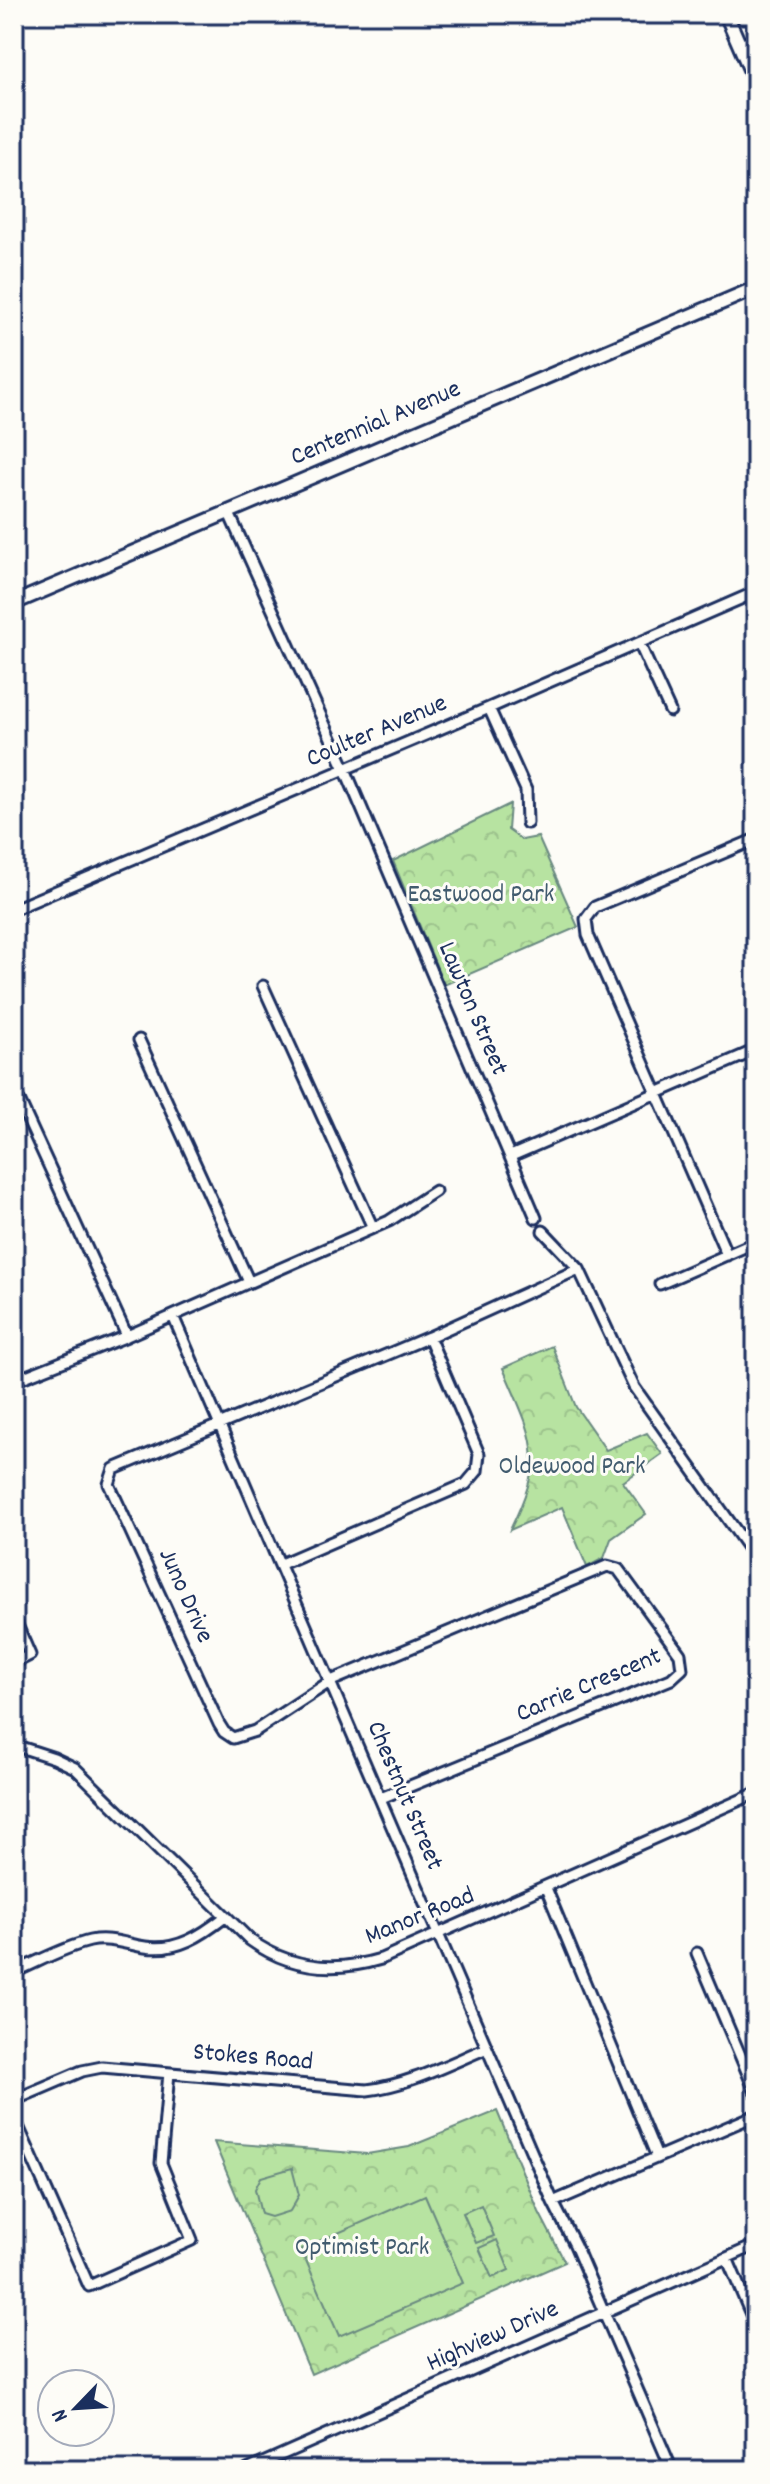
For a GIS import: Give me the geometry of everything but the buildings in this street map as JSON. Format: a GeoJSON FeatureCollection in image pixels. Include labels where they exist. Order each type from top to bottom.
{"type":"FeatureCollection","features":[{"type":"Feature","properties":{"kind":"main road"},"geometry":{"type":"LineString","coordinates":[[726,14],[756,83]]}},
{"type":"Feature","properties":{"kind":"main road","name":"Centennial Avenue"},"geometry":{"type":"LineString","coordinates":[[14,603],[756,288]]}},
{"type":"Feature","properties":{"kind":"street"},"geometry":{"type":"LineString","coordinates":[[740,45],[756,39]]}},
{"type":"Feature","properties":{"kind":"street","name":"Lawton Street"},"geometry":{"type":"LineString","coordinates":[[228,511],[345,769],[536,1218]]}},
{"type":"Feature","properties":{"kind":"street","name":"Coulter Avenue"},"geometry":{"type":"LineString","coordinates":[[14,909],[756,592]]}},
{"type":"Feature","properties":{"kind":"street"},"geometry":{"type":"LineString","coordinates":[[639,643],[670,711]]}},
{"type":"Feature","properties":{"kind":"street"},"geometry":{"type":"LineString","coordinates":[[489,708],[526,790],[527,823]]}},
{"type":"Feature","properties":{"kind":"street"},"geometry":{"type":"LineString","coordinates":[[727,1255],[588,935],[586,919],[595,907],[756,839]]}},
{"type":"Feature","properties":{"kind":"street"},"geometry":{"type":"LineString","coordinates":[[263,986],[373,1228]]}},
{"type":"Feature","properties":{"kind":"street"},"geometry":{"type":"LineString","coordinates":[[139,1040],[249,1282]]}},
{"type":"Feature","properties":{"kind":"street"},"geometry":{"type":"LineString","coordinates":[[511,1156],[756,1050]]}},
{"type":"Feature","properties":{"kind":"street"},"geometry":{"type":"LineString","coordinates":[[16,1094],[127,1336]]}},
{"type":"Feature","properties":{"kind":"street"},"geometry":{"type":"LineString","coordinates":[[14,1381],[127,1336],[389,1221],[435,1191]]}},
{"type":"Feature","properties":{"kind":"street"},"geometry":{"type":"LineString","coordinates":[[543,1231],[579,1269],[634,1387],[756,1559]]}},
{"type":"Feature","properties":{"kind":"street"},"geometry":{"type":"LineString","coordinates":[[660,1284],[756,1242]]}},
{"type":"Feature","properties":{"kind":"street"},"geometry":{"type":"LineString","coordinates":[[221,1425],[429,1337],[579,1269]]}},
{"type":"Feature","properties":{"kind":"street","name":"Chestnut Street"},"geometry":{"type":"LineString","coordinates":[[173,1316],[553,2202],[672,2470]]}},
{"type":"Feature","properties":{"kind":"street"},"geometry":{"type":"LineString","coordinates":[[281,1564],[466,1484],[477,1471],[479,1454],[429,1337]]}},
{"type":"Feature","properties":{"kind":"street","name":"Juno Drive"},"geometry":{"type":"LineString","coordinates":[[221,1425],[114,1469],[109,1484],[224,1732],[233,1738],[244,1736],[331,1681]]}},
{"type":"Feature","properties":{"kind":"street"},"geometry":{"type":"LineString","coordinates":[[745,1543],[756,1537]]}},
{"type":"Feature","properties":{"kind":"street","name":"Carrie Crescent"},"geometry":{"type":"LineString","coordinates":[[331,1681],[607,1566],[618,1569],[680,1654],[682,1669],[671,1679],[381,1798]]}},
{"type":"Feature","properties":{"kind":"street"},"geometry":{"type":"LineString","coordinates":[[14,1618],[30,1655],[14,1663]]}},
{"type":"Feature","properties":{"kind":"street","name":"Manor Road"},"geometry":{"type":"LineString","coordinates":[[14,1745],[75,1768],[225,1917],[263,1949],[292,1962],[326,1968],[344,1968],[381,1959],[755,1795]]}},
{"type":"Feature","properties":{"kind":"street"},"geometry":{"type":"LineString","coordinates":[[546,1888],[657,2157]]}},
{"type":"Feature","properties":{"kind":"street"},"geometry":{"type":"LineString","coordinates":[[15,1968],[90,1941],[117,1940],[147,1948],[178,1945],[200,1936],[225,1917]]}},
{"type":"Feature","properties":{"kind":"street"},"geometry":{"type":"LineString","coordinates":[[697,1953],[756,2093]]}},
{"type":"Feature","properties":{"kind":"street","name":"Stokes Road"},"geometry":{"type":"LineString","coordinates":[[14,2100],[91,2068],[367,2090],[405,2082],[487,2048]]}},
{"type":"Feature","properties":{"kind":"street"},"geometry":{"type":"LineString","coordinates":[[14,2117],[89,2286],[192,2240],[161,2163],[169,2073]]}},
{"type":"Feature","properties":{"kind":"street"},"geometry":{"type":"LineString","coordinates":[[553,2202],[756,2115]]}},
{"type":"Feature","properties":{"kind":"street","name":"Highview Drive"},"geometry":{"type":"LineString","coordinates":[[247,2470],[756,2245]]}},
{"type":"Feature","properties":{"kind":"street"},"geometry":{"type":"LineString","coordinates":[[727,2258],[756,2326]]}},
{"type":"Feature","properties":{"kind":"green space","name":"Eastwood Park"},"geometry":{"type":"Polygon","coordinates":[[[510,804],[508,830],[522,840],[538,837],[578,927],[444,985],[393,861],[510,804]]]}},
{"type":"Feature","properties":{"kind":"green space","name":"Oldewood Park"},"geometry":{"type":"Polygon","coordinates":[[[552,1346],[576,1407],[606,1450],[647,1433],[662,1454],[623,1482],[646,1514],[611,1539],[604,1558],[587,1567],[562,1507],[510,1530],[529,1483],[532,1448],[529,1431],[503,1368],[552,1346]]]}},
{"type":"Feature","properties":{"kind":"green space","name":"Optimist Park"},"geometry":{"type":"Polygon","coordinates":[[[497,2111],[539,2212],[565,2262],[311,2374],[214,2142],[367,2154],[409,2147],[497,2111]]]}},
{"type":"Feature","properties":{"kind":"green space"},"geometry":{"type":"Polygon","coordinates":[[[292,2168],[299,2195],[290,2211],[271,2217],[261,2214],[255,2189],[261,2177],[292,2168]]]}},
{"type":"Feature","properties":{"kind":"green space"},"geometry":{"type":"Polygon","coordinates":[[[425,2195],[463,2283],[339,2336],[301,2249],[425,2195]]]}},
{"type":"Feature","properties":{"kind":"green space"},"geometry":{"type":"Polygon","coordinates":[[[481,2205],[494,2236],[476,2243],[463,2213],[481,2205]]]}},
{"type":"Feature","properties":{"kind":"green space"},"geometry":{"type":"Polygon","coordinates":[[[497,2240],[509,2270],[492,2278],[479,2248],[497,2240]]]}}]}
